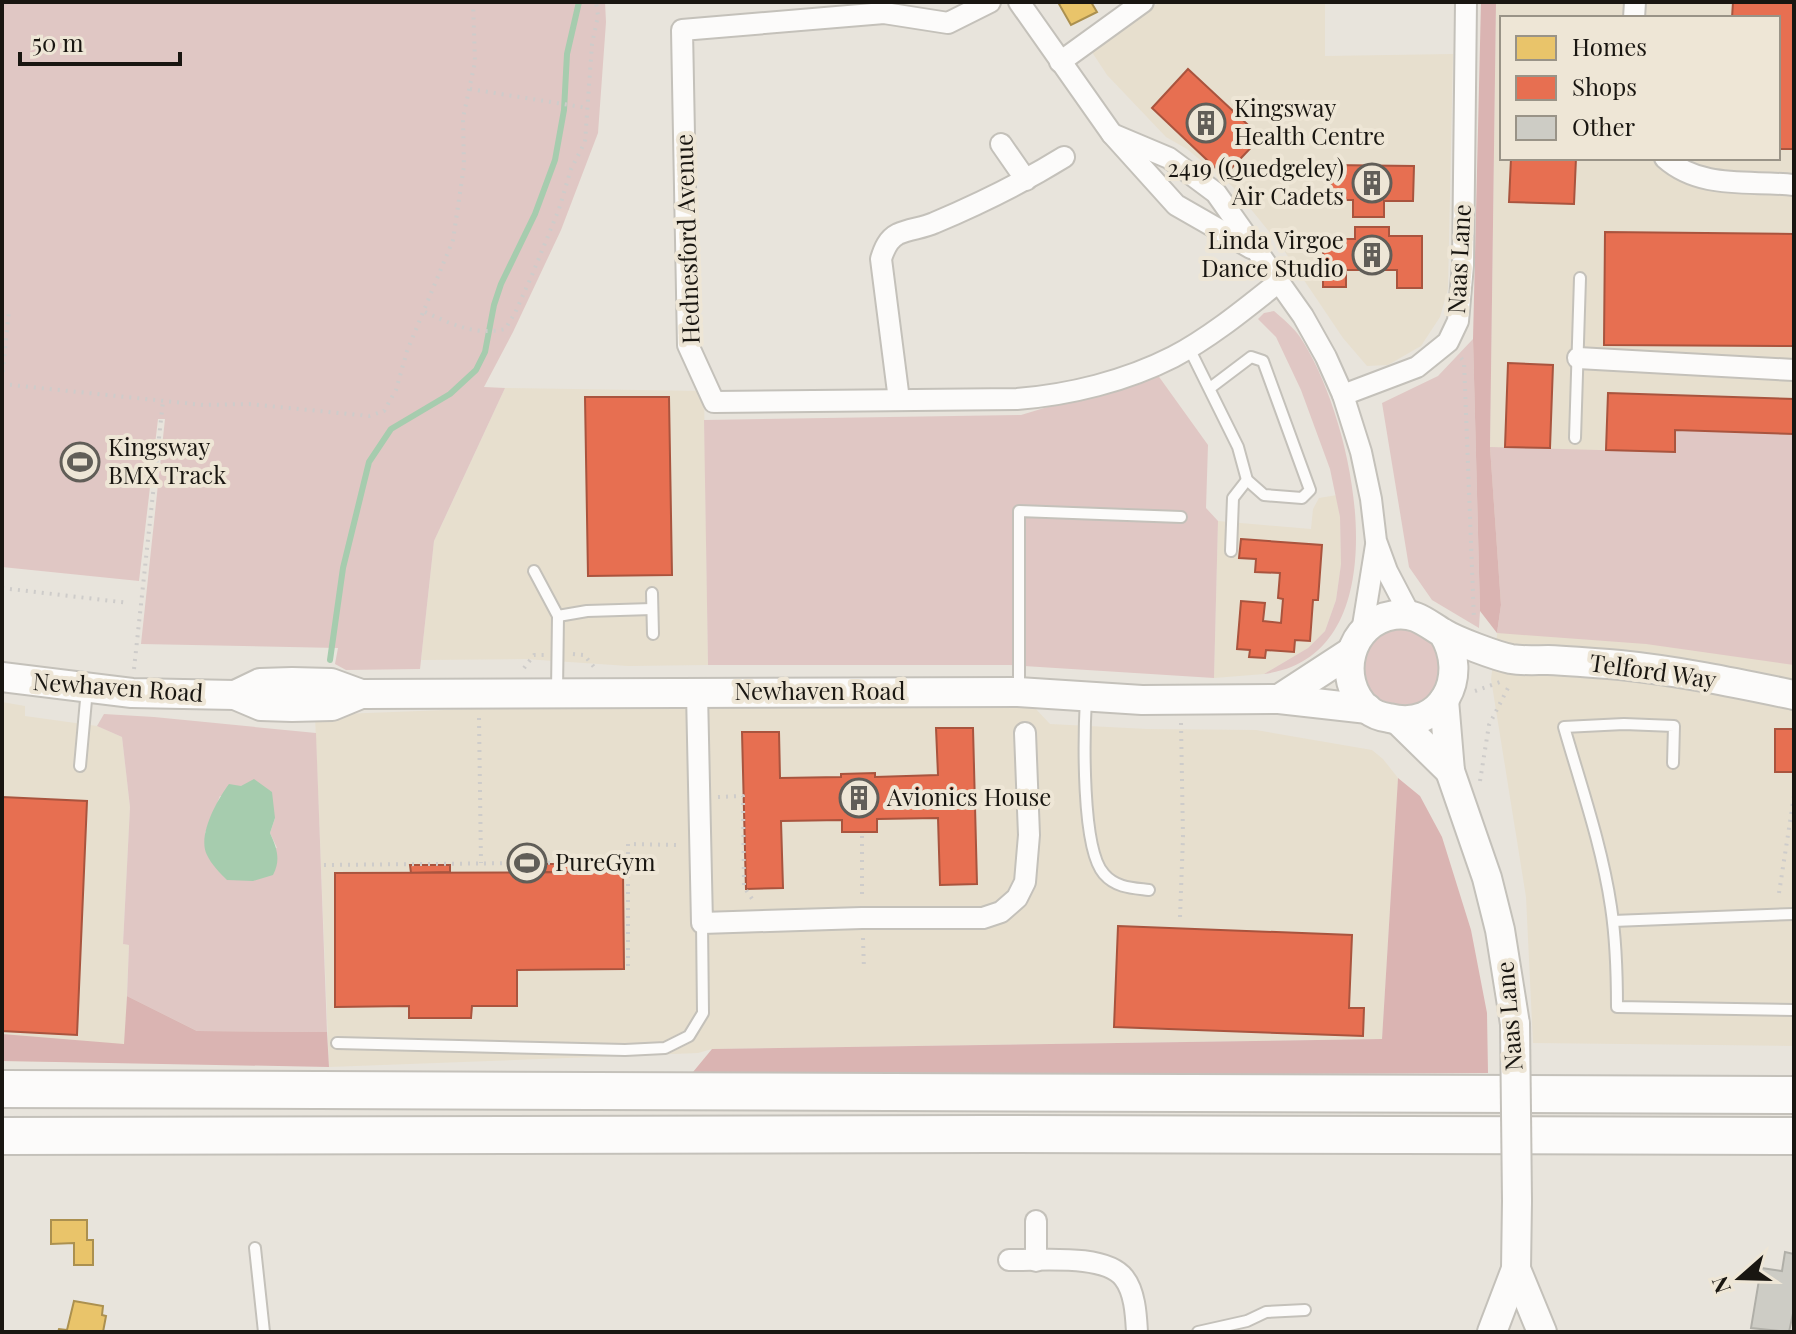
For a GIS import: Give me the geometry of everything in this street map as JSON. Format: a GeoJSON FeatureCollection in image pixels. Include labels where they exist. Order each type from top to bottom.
{"type":"FeatureCollection","features":[{"type":"Feature","properties":{"kind":"highway"},"geometry":{"type":"LineString","coordinates":[[2,1089],[1794,1095]]}},
{"type":"Feature","properties":{"kind":"highway"},"geometry":{"type":"LineString","coordinates":[[2,1136],[1794,1136]]}},
{"type":"Feature","properties":{"kind":"street","name":"Hednesford Avenue"},"geometry":{"type":"LineString","coordinates":[[990,2],[948,23],[884,13],[682,30],[688,345],[714,402],[1054,396],[1139,371],[1189,348],[1280,281]]}},
{"type":"Feature","properties":{"kind":"street"},"geometry":{"type":"LineString","coordinates":[[1019,2],[1112,134],[1176,205],[1254,250]]}},
{"type":"Feature","properties":{"kind":"street"},"geometry":{"type":"LineString","coordinates":[[1060,62],[1143,2]]}},
{"type":"Feature","properties":{"kind":"street","name":"Naas Lane"},"geometry":{"type":"LineString","coordinates":[[1343,395],[1417,367],[1448,342],[1458,321],[1462,296],[1466,2]]}},
{"type":"Feature","properties":{"kind":"street"},"geometry":{"type":"LineString","coordinates":[[1112,134],[1169,158],[1216,193],[1254,250],[1280,281],[1326,357],[1343,395],[1371,499],[1376,541],[1387,571],[1410,615],[1381,618],[1357,642],[1279,699]]}},
{"type":"Feature","properties":{"kind":"street"},"geometry":{"type":"LineString","coordinates":[[1001,144],[1026,180]]}},
{"type":"Feature","properties":{"kind":"street"},"geometry":{"type":"LineString","coordinates":[[899,400],[881,259],[885,246],[897,235],[936,223],[1026,180],[1064,157]]}},
{"type":"Feature","properties":{"kind":"street"},"geometry":{"type":"LineString","coordinates":[[1668,160],[1700,178],[1758,185],[1794,185]]}},
{"type":"Feature","properties":{"kind":"street"},"geometry":{"type":"LineString","coordinates":[[1578,358],[1794,370]]}},
{"type":"Feature","properties":{"kind":"street"},"geometry":{"type":"LineString","coordinates":[[1376,541],[1350,677],[1353,688],[1368,709],[1399,721]]}},
{"type":"Feature","properties":{"kind":"street","name":"Telford Way"},"geometry":{"type":"LineString","coordinates":[[1410,615],[1426,620],[1443,633],[1511,668]]}},
{"type":"Feature","properties":{"kind":"street"},"geometry":{"type":"LineString","coordinates":[[1443,633],[1451,646],[1456,668],[1449,690]]}},
{"type":"Feature","properties":{"kind":"street","name":"Telford Way"},"geometry":{"type":"LineString","coordinates":[[1399,721],[1418,719],[1435,710],[1449,690],[1511,668],[1641,667],[1794,695]]}},
{"type":"Feature","properties":{"kind":"street","name":"Newhaven Road"},"geometry":{"type":"LineString","coordinates":[[2,677],[132,693],[235,695],[261,706],[292,707],[332,706],[361,694],[1018,692],[1196,701],[1279,699],[1368,709]]}},
{"type":"Feature","properties":{"kind":"street","name":"Naas Lane"},"geometry":{"type":"LineString","coordinates":[[1449,690],[1450,771],[1487,878],[1509,972],[1515,1024],[1516,1269],[1492,1332]]}},
{"type":"Feature","properties":{"kind":"street"},"geometry":{"type":"LineString","coordinates":[[697,693],[702,923],[983,918],[1001,912],[1017,898],[1025,882],[1029,835],[1025,733]]}},
{"type":"Feature","properties":{"kind":"street","name":"Naas Lane"},"geometry":{"type":"LineString","coordinates":[[1399,721],[1450,771]]}},
{"type":"Feature","properties":{"kind":"street"},"geometry":{"type":"LineString","coordinates":[[1036,1221],[1036,1261]]}},
{"type":"Feature","properties":{"kind":"street"},"geometry":{"type":"LineString","coordinates":[[1009,1260],[1097,1262],[1114,1269],[1124,1278],[1131,1291],[1137,1332]]}},
{"type":"Feature","properties":{"kind":"street","name":"Naas Lane"},"geometry":{"type":"LineString","coordinates":[[1516,1269],[1542,1332]]}},
{"type":"Feature","properties":{"kind":"lane"},"geometry":{"type":"LineString","coordinates":[[1575,438],[1580,278]]}},
{"type":"Feature","properties":{"kind":"lane"},"geometry":{"type":"LineString","coordinates":[[1189,348],[1238,447],[1247,480],[1264,495],[1302,498],[1310,490],[1263,361],[1251,357],[1210,388]]}},
{"type":"Feature","properties":{"kind":"lane"},"geometry":{"type":"LineString","coordinates":[[1231,551],[1233,498],[1247,480]]}},
{"type":"Feature","properties":{"kind":"lane"},"geometry":{"type":"LineString","coordinates":[[1018,692],[1019,511],[1181,517]]}},
{"type":"Feature","properties":{"kind":"lane"},"geometry":{"type":"LineString","coordinates":[[534,571],[558,616],[557,693]]}},
{"type":"Feature","properties":{"kind":"lane"},"geometry":{"type":"LineString","coordinates":[[652,593],[653,634]]}},
{"type":"Feature","properties":{"kind":"lane"},"geometry":{"type":"LineString","coordinates":[[558,616],[587,611],[652,609]]}},
{"type":"Feature","properties":{"kind":"lane"},"geometry":{"type":"LineString","coordinates":[[80,766],[87,689]]}},
{"type":"Feature","properties":{"kind":"lane"},"geometry":{"type":"LineString","coordinates":[[1086,695],[1091,848],[1103,874],[1122,887],[1149,890]]}},
{"type":"Feature","properties":{"kind":"lane"},"geometry":{"type":"LineString","coordinates":[[1673,763],[1674,726],[1624,724],[1564,727],[1600,853],[1613,921],[1617,1007],[1794,1010]]}},
{"type":"Feature","properties":{"kind":"lane"},"geometry":{"type":"LineString","coordinates":[[1613,921],[1794,914]]}},
{"type":"Feature","properties":{"kind":"lane"},"geometry":{"type":"LineString","coordinates":[[337,1043],[625,1050],[665,1048],[689,1036],[703,1013],[702,923]]}},
{"type":"Feature","properties":{"kind":"lane"},"geometry":{"type":"LineString","coordinates":[[255,1248],[264,1332]]}},
{"type":"Feature","properties":{"kind":"lane"},"geometry":{"type":"LineString","coordinates":[[1198,1332],[1247,1321],[1266,1312],[1305,1310]]}},
{"type":"Feature","properties":{"kind":"path"},"geometry":{"type":"LineString","coordinates":[[9,310],[2,382],[212,406],[249,404],[376,415],[384,411],[390,404],[407,351],[453,240],[464,166],[463,118],[475,62],[473,2]]}},
{"type":"Feature","properties":{"kind":"path"},"geometry":{"type":"LineString","coordinates":[[425,312],[478,331],[505,329],[508,325],[532,275],[559,209],[571,169],[585,142],[592,44],[598,16],[596,2]]}},
{"type":"Feature","properties":{"kind":"path"},"geometry":{"type":"LineString","coordinates":[[470,89],[588,108]]}},
{"type":"Feature","properties":{"kind":"path"},"geometry":{"type":"LineString","coordinates":[[1448,342],[1464,362],[1472,610],[1475,622]]}},
{"type":"Feature","properties":{"kind":"path"},"geometry":{"type":"LineString","coordinates":[[132,693],[163,401]]}},
{"type":"Feature","properties":{"kind":"path"},"geometry":{"type":"LineString","coordinates":[[2,588],[129,603]]}},
{"type":"Feature","properties":{"kind":"path"},"geometry":{"type":"LineString","coordinates":[[1476,792],[1489,725],[1511,668]]}},
{"type":"Feature","properties":{"kind":"path"},"geometry":{"type":"LineString","coordinates":[[467,716],[492,716]]}},
{"type":"Feature","properties":{"kind":"path"},"geometry":{"type":"LineString","coordinates":[[479,716],[481,863]]}},
{"type":"Feature","properties":{"kind":"path"},"geometry":{"type":"LineString","coordinates":[[1180,917],[1183,837],[1181,723]]}},
{"type":"Feature","properties":{"kind":"path"},"geometry":{"type":"LineString","coordinates":[[699,797],[743,796],[744,887],[767,922]]}},
{"type":"Feature","properties":{"kind":"path"},"geometry":{"type":"LineString","coordinates":[[1779,893],[1794,796]]}},
{"type":"Feature","properties":{"kind":"path"},"geometry":{"type":"LineString","coordinates":[[862,836],[862,902]]}},
{"type":"Feature","properties":{"kind":"path"},"geometry":{"type":"LineString","coordinates":[[628,966],[628,844],[699,846]]}},
{"type":"Feature","properties":{"kind":"path"},"geometry":{"type":"LineString","coordinates":[[324,865],[628,862]]}},
{"type":"Feature","properties":{"kind":"path"},"geometry":{"type":"LineString","coordinates":[[863,929],[864,970]]}},
{"type":"Feature","properties":{"kind":"shaded area"},"geometry":{"type":"Polygon","coordinates":[[[2,2],[605,2],[598,133],[561,230],[484,387],[505,388],[434,541],[420,669],[346,670],[335,664],[338,648],[141,644],[165,419],[158,419],[139,581],[2,567],[2,2]]]}},
{"type":"Feature","properties":{"kind":"shaded area"},"geometry":{"type":"Polygon","coordinates":[[[1160,2],[1325,2],[1325,56],[1453,54],[1448,289],[1440,317],[1421,346],[1388,365],[1367,366],[1343,338],[1283,249],[1233,187],[1187,149],[1166,137],[1107,75],[1090,49],[1160,2]]]}},
{"type":"Feature","properties":{"kind":"shaded area"},"geometry":{"type":"Polygon","coordinates":[[[1481,2],[1496,2],[1490,447],[1501,605],[1497,633],[1480,611],[1473,339],[1481,2]]]}},
{"type":"Feature","properties":{"kind":"shaded area"},"geometry":{"type":"Polygon","coordinates":[[[1496,2],[1794,2],[1794,1046],[1533,1043],[1526,897],[1491,679],[1501,606],[1490,447],[1496,2]]]}},
{"type":"Feature","properties":{"kind":"shaded area"},"geometry":{"type":"Polygon","coordinates":[[[1274,311],[1300,337],[1320,374],[1337,421],[1350,474],[1356,529],[1352,581],[1338,625],[1309,658],[1264,674],[1308,648],[1325,631],[1336,600],[1341,564],[1340,517],[1330,469],[1301,390],[1276,337],[1258,319],[1264,313],[1274,311]]]}},
{"type":"Feature","properties":{"kind":"shaded area"},"geometry":{"type":"Polygon","coordinates":[[[1473,339],[1479,628],[1432,600],[1409,567],[1382,403],[1438,376],[1473,339]]]}},
{"type":"Feature","properties":{"kind":"shaded area"},"geometry":{"type":"Polygon","coordinates":[[[1157,374],[1208,445],[1206,508],[1218,521],[1214,678],[1010,665],[708,665],[704,420],[1021,415],[1157,374]]]}},
{"type":"Feature","properties":{"kind":"shaded area"},"geometry":{"type":"Polygon","coordinates":[[[505,388],[704,391],[708,665],[628,666],[525,659],[421,660],[434,541],[505,388]]]}},
{"type":"Feature","properties":{"kind":"shaded area"},"geometry":{"type":"Polygon","coordinates":[[[1675,430],[1794,434],[1794,665],[1646,644],[1497,633],[1501,605],[1490,447],[1674,452],[1675,430]]]}},
{"type":"Feature","properties":{"kind":"shaded area"},"geometry":{"type":"Polygon","coordinates":[[[1337,495],[1341,564],[1336,600],[1325,631],[1308,648],[1264,674],[1214,678],[1218,521],[1311,529],[1313,509],[1319,498],[1337,495]]]}},
{"type":"Feature","properties":{"kind":"shaded area"},"geometry":{"type":"Polygon","coordinates":[[[1401,628],[1416,631],[1429,640],[1438,653],[1441,668],[1438,683],[1429,696],[1416,705],[1401,708],[1386,705],[1373,696],[1364,683],[1361,668],[1364,653],[1373,640],[1386,631],[1401,628]]]}},
{"type":"Feature","properties":{"kind":"shaded area"},"geometry":{"type":"Polygon","coordinates":[[[684,701],[983,702],[1034,707],[1050,724],[1256,730],[1372,750],[1398,778],[1382,1039],[712,1049],[698,1053],[329,1067],[315,715],[684,701]]]}},
{"type":"Feature","properties":{"kind":"shaded area"},"geometry":{"type":"Polygon","coordinates":[[[2,702],[25,706],[25,716],[97,726],[122,737],[130,807],[123,944],[129,945],[124,1063],[2,1061],[2,702]]]}},
{"type":"Feature","properties":{"kind":"shaded area"},"geometry":{"type":"Polygon","coordinates":[[[104,714],[316,733],[327,1032],[197,1031],[127,996],[129,945],[123,944],[130,807],[122,737],[97,726],[104,714]],[[220,796],[205,833],[277,848],[270,833],[275,818],[220,796]]]}},
{"type":"Feature","properties":{"kind":"shaded area"},"geometry":{"type":"Polygon","coordinates":[[[1398,778],[1420,796],[1442,837],[1471,930],[1487,1013],[1488,1073],[1056,1075],[693,1072],[712,1049],[1382,1039],[1398,778]]]}},
{"type":"Feature","properties":{"kind":"shaded area"},"geometry":{"type":"Polygon","coordinates":[[[254,779],[272,792],[275,818],[270,833],[277,864],[273,875],[253,881],[227,880],[207,855],[206,828],[229,784],[241,786],[254,779]]]}},
{"type":"Feature","properties":{"kind":"shaded area"},"geometry":{"type":"Polygon","coordinates":[[[127,996],[197,1031],[327,1032],[329,1067],[2,1061],[2,1034],[124,1044],[127,996]]]}},
{"type":"Feature","properties":{"kind":"building: Homes"},"geometry":{"type":"Polygon","coordinates":[[[1091,2],[1097,12],[1071,25],[1059,4],[1091,2]]]}},
{"type":"Feature","properties":{"kind":"building: Homes"},"geometry":{"type":"Polygon","coordinates":[[[51,1220],[87,1220],[87,1240],[93,1240],[93,1265],[74,1265],[74,1243],[51,1244],[51,1220]]]}},
{"type":"Feature","properties":{"kind":"building: Homes"},"geometry":{"type":"Polygon","coordinates":[[[74,1301],[103,1306],[102,1315],[106,1316],[103,1332],[58,1332],[59,1329],[67,1330],[74,1301]]]}},
{"type":"Feature","properties":{"kind":"building: Shops"},"geometry":{"type":"Polygon","coordinates":[[[1733,2],[1794,2],[1794,149],[1780,149],[1780,16],[1732,16],[1733,2]]]}},
{"type":"Feature","properties":{"kind":"building: Shops","name":"Kingsway Health Centre"},"geometry":{"type":"Polygon","coordinates":[[[1188,69],[1261,137],[1224,176],[1152,108],[1188,69]]]}},
{"type":"Feature","properties":{"kind":"building: Shops"},"geometry":{"type":"Polygon","coordinates":[[[1511,160],[1576,160],[1574,204],[1509,202],[1511,160]]]}},
{"type":"Feature","properties":{"kind":"building: Shops","name":"2419 (Quedgeley) Air Cadets"},"geometry":{"type":"Polygon","coordinates":[[[1331,165],[1414,166],[1413,201],[1384,201],[1384,217],[1353,217],[1353,200],[1331,200],[1331,165]]]}},
{"type":"Feature","properties":{"kind":"building: Shops","name":"Linda Virgoe Dance Studio"},"geometry":{"type":"Polygon","coordinates":[[[1355,227],[1389,227],[1389,236],[1422,236],[1422,288],[1397,288],[1397,270],[1346,270],[1346,287],[1323,287],[1323,239],[1355,239],[1355,227]]]}},
{"type":"Feature","properties":{"kind":"building: Shops"},"geometry":{"type":"Polygon","coordinates":[[[1605,232],[1794,234],[1793,346],[1604,345],[1605,232]]]}},
{"type":"Feature","properties":{"kind":"building: Shops"},"geometry":{"type":"Polygon","coordinates":[[[1508,363],[1553,365],[1550,448],[1505,447],[1508,363]]]}},
{"type":"Feature","properties":{"kind":"building: Shops"},"geometry":{"type":"Polygon","coordinates":[[[1608,393],[1794,399],[1794,434],[1675,430],[1675,452],[1606,450],[1608,393]]]}},
{"type":"Feature","properties":{"kind":"building: Shops"},"geometry":{"type":"Polygon","coordinates":[[[585,397],[669,397],[672,575],[588,576],[585,397]]]}},
{"type":"Feature","properties":{"kind":"building: Shops"},"geometry":{"type":"Polygon","coordinates":[[[1241,539],[1322,545],[1318,600],[1313,600],[1310,641],[1295,640],[1294,652],[1266,650],[1265,658],[1249,657],[1250,650],[1237,649],[1241,601],[1265,603],[1263,621],[1281,623],[1283,599],[1278,598],[1280,573],[1255,572],[1256,559],[1239,558],[1241,539]]]}},
{"type":"Feature","properties":{"kind":"building: Shops","name":"Avionics House"},"geometry":{"type":"Polygon","coordinates":[[[936,728],[973,728],[977,884],[940,885],[938,818],[877,819],[877,832],[842,832],[842,820],[781,821],[783,888],[746,889],[742,732],[779,732],[780,778],[875,773],[875,777],[938,775],[936,728]]]}},
{"type":"Feature","properties":{"kind":"building: Shops"},"geometry":{"type":"Polygon","coordinates":[[[1775,729],[1794,729],[1794,772],[1775,772],[1775,729]]]}},
{"type":"Feature","properties":{"kind":"building: Shops"},"geometry":{"type":"Polygon","coordinates":[[[2,797],[87,801],[77,1035],[2,1031],[2,797]]]}},
{"type":"Feature","properties":{"kind":"building: Shops"},"geometry":{"type":"Polygon","coordinates":[[[545,864],[584,864],[584,872],[545,872],[545,864]]]}},
{"type":"Feature","properties":{"kind":"building: Shops"},"geometry":{"type":"Polygon","coordinates":[[[410,865],[450,865],[450,872],[411,873],[410,865]]]}},
{"type":"Feature","properties":{"kind":"building: Shops"},"geometry":{"type":"Polygon","coordinates":[[[623,872],[624,969],[517,970],[517,1006],[472,1006],[471,1018],[409,1018],[409,1006],[335,1007],[335,873],[623,872]]]}},
{"type":"Feature","properties":{"kind":"building: Shops"},"geometry":{"type":"Polygon","coordinates":[[[1118,926],[1352,935],[1349,1008],[1364,1008],[1363,1036],[1114,1027],[1118,926]]]}},
{"type":"Feature","properties":{"kind":"building: Other"},"geometry":{"type":"Polygon","coordinates":[[[1785,1252],[1794,1254],[1794,1309],[1789,1332],[1751,1328],[1761,1268],[1782,1271],[1785,1252]]]}},
{"type":"Feature","properties":{"kind":"waterway"},"geometry":{"type":"LineString","coordinates":[[330,660],[343,568],[369,462],[391,429],[450,394],[476,370],[485,352],[501,284],[535,214],[555,160],[564,110],[567,54],[579,2]]}},
{"type":"Feature","properties":{"kind":"place","name":"Kingsway Health Centre"},"geometry":{"type":"Point","coordinates":[1206,123]}},
{"type":"Feature","properties":{"kind":"place","name":"2419 (Quedgeley) Air Cadets"},"geometry":{"type":"Point","coordinates":[1372,183]}},
{"type":"Feature","properties":{"kind":"place","name":"Linda Virgoe Dance Studio"},"geometry":{"type":"Point","coordinates":[1372,255]}},
{"type":"Feature","properties":{"kind":"place","name":"Kingsway BMX Track"},"geometry":{"type":"Point","coordinates":[80,462]}},
{"type":"Feature","properties":{"kind":"place","name":"Avionics House"},"geometry":{"type":"Point","coordinates":[859,798]}},
{"type":"Feature","properties":{"kind":"place","name":"PureGym"},"geometry":{"type":"Point","coordinates":[527,863]}}]}
